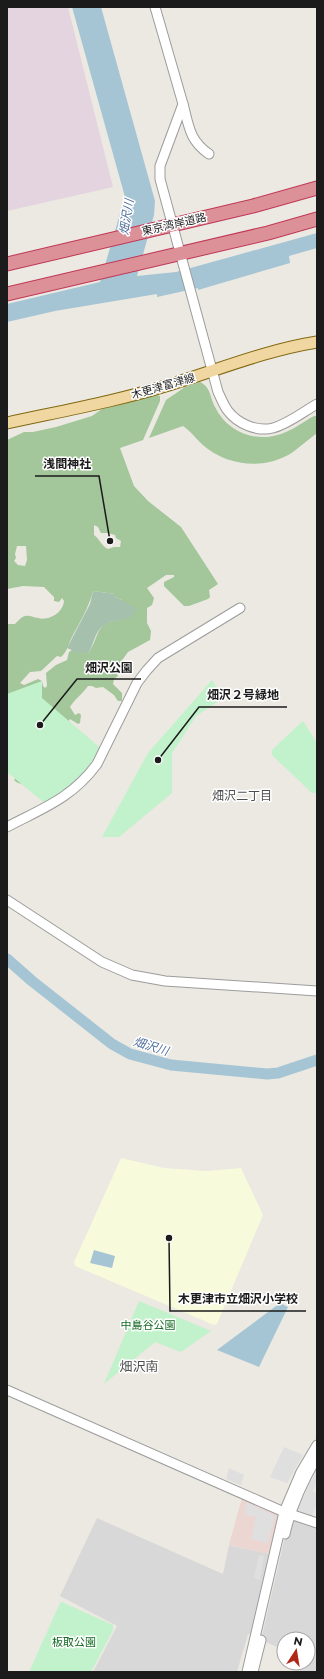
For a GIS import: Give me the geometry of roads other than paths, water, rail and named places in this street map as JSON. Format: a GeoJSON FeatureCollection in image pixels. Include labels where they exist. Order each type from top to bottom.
{"type":"FeatureCollection","features":[{"type":"Feature","properties":{"kind":"highway","name":"東京湾岸道路"},"geometry":{"type":"LineString","coordinates":[[7,264],[259,204],[317,188]]}},
{"type":"Feature","properties":{"kind":"highway"},"geometry":{"type":"LineString","coordinates":[[7,294],[180,254],[317,219]]}},
{"type":"Feature","properties":{"kind":"main road","name":"木更津富津線"},"geometry":{"type":"LineString","coordinates":[[7,423],[80,408],[152,390],[276,350],[317,342]]}},
{"type":"Feature","properties":{"kind":"street"},"geometry":{"type":"LineString","coordinates":[[156,7],[194,140],[200,148],[209,154]]}},
{"type":"Feature","properties":{"kind":"street"},"geometry":{"type":"LineString","coordinates":[[183,104],[160,166],[160,172],[172,224],[218,392],[228,411],[234,418],[251,426],[264,429],[273,428],[285,423],[317,404]]}},
{"type":"Feature","properties":{"kind":"street"},"geometry":{"type":"LineString","coordinates":[[7,827],[59,801],[89,776],[97,764],[137,683],[158,658],[240,608]]}},
{"type":"Feature","properties":{"kind":"street"},"geometry":{"type":"LineString","coordinates":[[7,900],[102,962],[132,975],[164,981],[317,992]]}},
{"type":"Feature","properties":{"kind":"street"},"geometry":{"type":"LineString","coordinates":[[7,1390],[287,1513],[317,1523]]}},
{"type":"Feature","properties":{"kind":"street"},"geometry":{"type":"LineString","coordinates":[[247,1672],[287,1513],[301,1472],[317,1445]]}},
{"type":"Feature","properties":{"kind":"street"},"geometry":{"type":"LineString","coordinates":[[253,1672],[287,1513],[317,1457]]}},
{"type":"Feature","properties":{"kind":"water"},"geometry":{"type":"Polygon","coordinates":[[[72,7],[101,7],[155,201],[154,215],[137,276],[176,272],[317,233],[317,248],[289,256],[290,263],[198,290],[198,288],[157,297],[157,294],[55,311],[7,322],[7,304],[100,282],[125,197],[72,7]]]}},
{"type":"Feature","properties":{"kind":"water"},"geometry":{"type":"Polygon","coordinates":[[[94,1250],[115,1256],[112,1268],[90,1263],[94,1250]]]}},
{"type":"Feature","properties":{"kind":"water"},"geometry":{"type":"Polygon","coordinates":[[[280,1303],[288,1307],[259,1367],[217,1350],[280,1303]]]}},
{"type":"Feature","properties":{"kind":"waterway","name":"畑沢川"},"geometry":{"type":"LineString","coordinates":[[7,959],[32,981],[112,1044],[130,1054],[171,1065],[267,1074],[278,1073],[317,1060]]}},
{"type":"Feature","properties":{"kind":"place","name":"浅間神社"},"geometry":{"type":"Point","coordinates":[110,541]}},
{"type":"Feature","properties":{"kind":"place","name":"畑沢公園"},"geometry":{"type":"Point","coordinates":[40,725]}},
{"type":"Feature","properties":{"kind":"place","name":"畑沢２号緑地"},"geometry":{"type":"Point","coordinates":[158,760]}},
{"type":"Feature","properties":{"kind":"place","name":"木更津市立畑沢小学校"},"geometry":{"type":"Point","coordinates":[169,1238]}},
{"type":"Feature","properties":{"kind":"district","name":"畑沢二丁目"},"geometry":{"type":"Point","coordinates":[242,795]}},
{"type":"Feature","properties":{"kind":"district","name":"畑沢南"},"geometry":{"type":"Point","coordinates":[139,1366]}},
{"type":"Feature","properties":{"kind":"park label","name":"中島谷公園"},"geometry":{"type":"Point","coordinates":[148,1325]}},
{"type":"Feature","properties":{"kind":"park label","name":"板取公園"},"geometry":{"type":"Point","coordinates":[74,1642]}}]}
